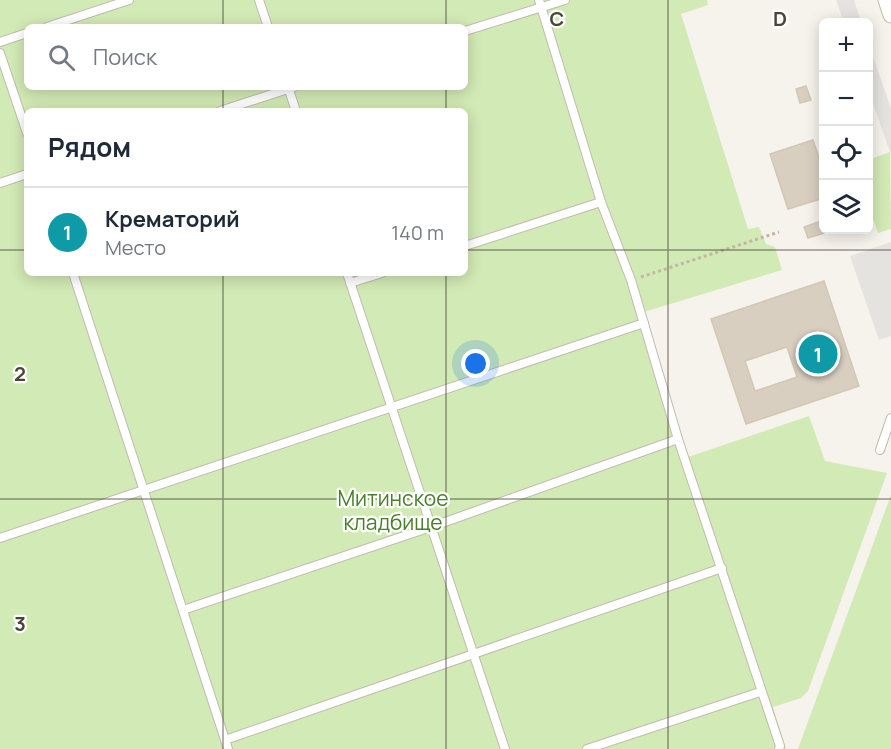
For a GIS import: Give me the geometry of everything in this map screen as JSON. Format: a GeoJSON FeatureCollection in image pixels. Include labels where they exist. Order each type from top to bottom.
{"type":"FeatureCollection","features":[{"type":"Feature","properties":{"kind":"street"},"geometry":{"type":"LineString","coordinates":[[886,0],[891,15]]}},
{"type":"Feature","properties":{"kind":"lane"},"geometry":{"type":"LineString","coordinates":[[56,24],[129,0]]}},
{"type":"Feature","properties":{"kind":"lane"},"geometry":{"type":"LineString","coordinates":[[259,0],[267,24]]}},
{"type":"Feature","properties":{"kind":"lane"},"geometry":{"type":"LineString","coordinates":[[468,30],[540,3],[566,0]]}},
{"type":"Feature","properties":{"kind":"lane"},"geometry":{"type":"LineString","coordinates":[[540,3],[602,202],[631,280],[678,439],[722,568],[760,692],[780,746],[779,749]]}},
{"type":"Feature","properties":{"kind":"lane"},"geometry":{"type":"LineString","coordinates":[[0,42],[24,34]]}},
{"type":"Feature","properties":{"kind":"lane"},"geometry":{"type":"LineString","coordinates":[[0,53],[24,124]]}},
{"type":"Feature","properties":{"kind":"lane"},"geometry":{"type":"LineString","coordinates":[[229,108],[284,90]]}},
{"type":"Feature","properties":{"kind":"lane"},"geometry":{"type":"LineString","coordinates":[[291,90],[295,108]]}},
{"type":"Feature","properties":{"kind":"lane"},"geometry":{"type":"LineString","coordinates":[[0,183],[24,175]]}},
{"type":"Feature","properties":{"kind":"lane"},"geometry":{"type":"LineString","coordinates":[[468,245],[602,202]]}},
{"type":"Feature","properties":{"kind":"lane"},"geometry":{"type":"LineString","coordinates":[[74,276],[228,749]]}},
{"type":"Feature","properties":{"kind":"lane"},"geometry":{"type":"LineString","coordinates":[[348,276],[505,749]]}},
{"type":"Feature","properties":{"kind":"lane"},"geometry":{"type":"LineString","coordinates":[[350,283],[372,276]]}},
{"type":"Feature","properties":{"kind":"lane"},"geometry":{"type":"LineString","coordinates":[[0,538],[644,323]]}},
{"type":"Feature","properties":{"kind":"lane"},"geometry":{"type":"LineString","coordinates":[[880,450],[891,418]]}},
{"type":"Feature","properties":{"kind":"lane"},"geometry":{"type":"LineString","coordinates":[[183,610],[431,527],[678,439]]}},
{"type":"Feature","properties":{"kind":"lane"},"geometry":{"type":"LineString","coordinates":[[225,740],[722,568]]}},
{"type":"Feature","properties":{"kind":"lane"},"geometry":{"type":"LineString","coordinates":[[587,749],[760,692]]}},
{"type":"Feature","properties":{"kind":"path"},"geometry":{"type":"LineString","coordinates":[[631,280],[779,232]]}},
{"type":"Feature","properties":{"kind":"green space","name":"Митинское кладбище"},"geometry":{"type":"Polygon","coordinates":[[[0,0],[707,0],[708,5],[681,14],[748,229],[759,227],[766,244],[775,247],[782,270],[644,312],[688,457],[809,416],[825,461],[887,473],[808,691],[801,698],[773,707],[786,749],[0,749],[0,0]]]}},
{"type":"Feature","properties":{"kind":"green space"},"geometry":{"type":"Polygon","coordinates":[[[890,152],[891,229],[878,233],[873,219],[873,158],[890,152]]]}},
{"type":"Feature","properties":{"kind":"green space"},"geometry":{"type":"Polygon","coordinates":[[[891,495],[891,749],[798,749],[891,495]]]}},
{"type":"Feature","properties":{"kind":"shaded area"},"geometry":{"type":"Polygon","coordinates":[[[836,0],[854,0],[860,18],[843,18],[836,0]]]}},
{"type":"Feature","properties":{"kind":"shaded area"},"geometry":{"type":"Polygon","coordinates":[[[873,57],[891,108],[891,155],[873,103],[873,57]]]}},
{"type":"Feature","properties":{"kind":"shaded area"},"geometry":{"type":"Polygon","coordinates":[[[891,242],[891,336],[879,340],[850,256],[891,242]]]}},
{"type":"Feature","properties":{"kind":"building"},"geometry":{"type":"Polygon","coordinates":[[[806,86],[811,100],[800,103],[796,89],[806,86]]]}},
{"type":"Feature","properties":{"kind":"building"},"geometry":{"type":"Polygon","coordinates":[[[813,140],[819,157],[819,200],[788,209],[770,154],[813,140]]]}},
{"type":"Feature","properties":{"kind":"building"},"geometry":{"type":"Polygon","coordinates":[[[819,222],[819,234],[821,234],[808,238],[804,227],[819,222]]]}},
{"type":"Feature","properties":{"kind":"building"},"geometry":{"type":"Polygon","coordinates":[[[824,281],[859,386],[746,424],[711,319],[824,281]],[[787,347],[745,361],[755,391],[797,377],[787,347]]]}},
{"type":"Feature","properties":{"kind":"place","name":"Крематорий"},"geometry":{"type":"Point","coordinates":[818,354]}}]}
